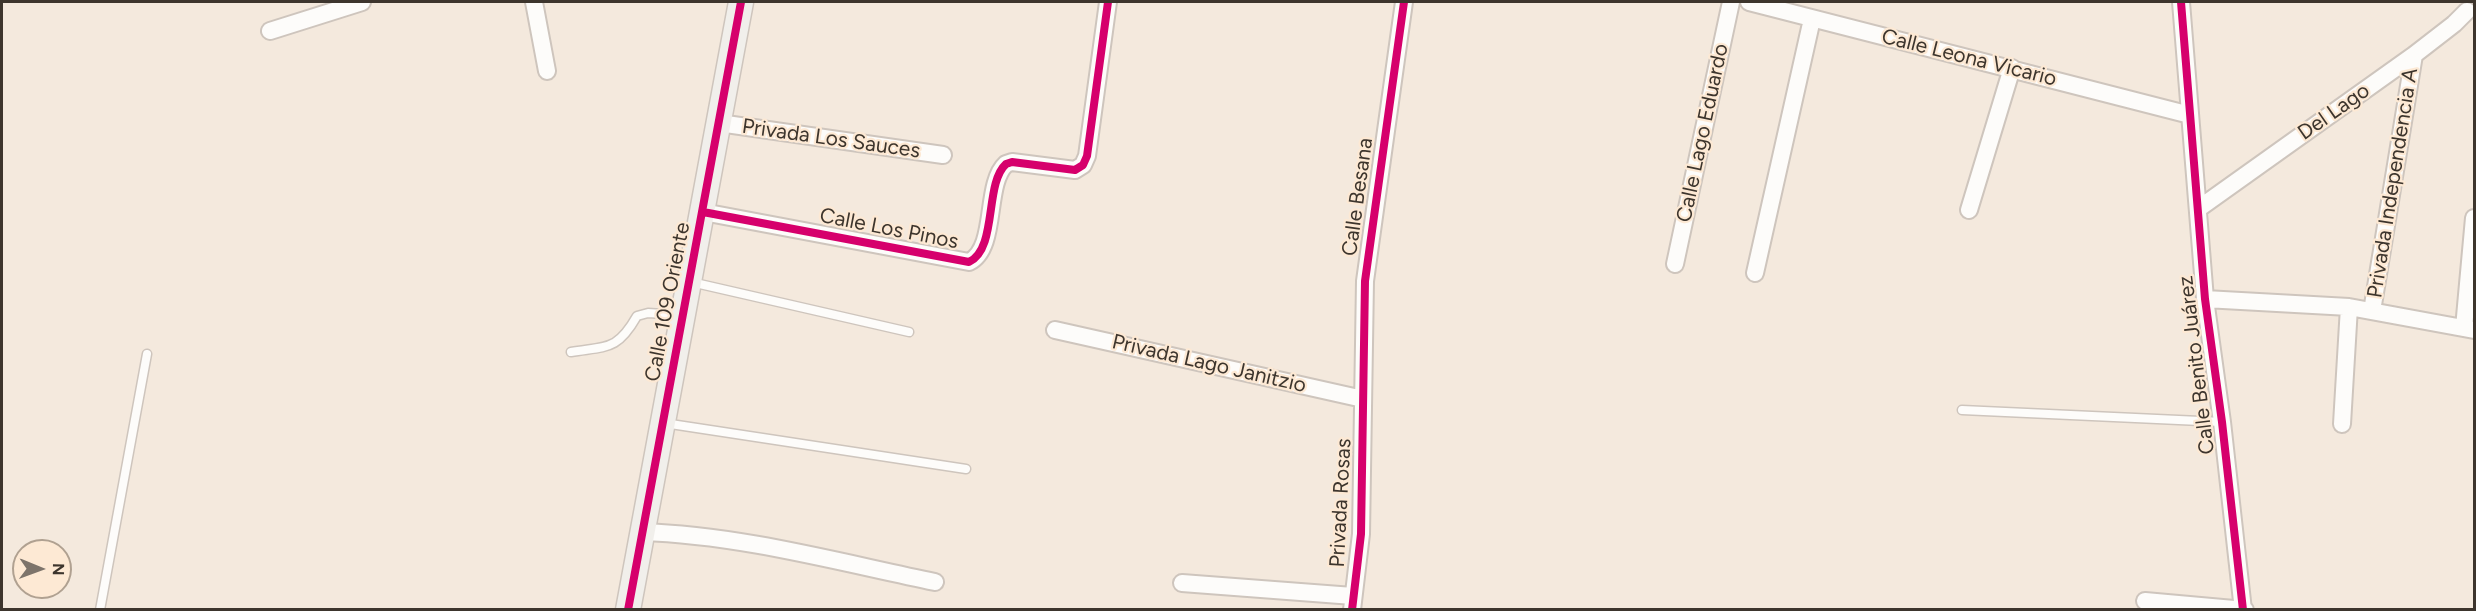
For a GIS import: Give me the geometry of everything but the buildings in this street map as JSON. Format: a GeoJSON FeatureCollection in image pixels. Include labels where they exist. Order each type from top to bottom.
{"type":"FeatureCollection","features":[{"type":"Feature","properties":{"kind":"street"},"geometry":{"type":"LineString","coordinates":[[270,31],[362,2]]}},
{"type":"Feature","properties":{"kind":"street"},"geometry":{"type":"LineString","coordinates":[[534,2],[547,71]]}},
{"type":"Feature","properties":{"kind":"street","name":"Calle 109 Oriente"},"geometry":{"type":"LineString","coordinates":[[628,609],[741,2]]}},
{"type":"Feature","properties":{"kind":"street","name":"Calle Los Pinos"},"geometry":{"type":"LineString","coordinates":[[703,212],[969,262],[976,258],[983,245],[999,175],[1005,164],[1012,162],[1075,170],[1083,165],[1087,156],[1108,2]]}},
{"type":"Feature","properties":{"kind":"street","name":"Calle Besana"},"geometry":{"type":"LineString","coordinates":[[1363,399],[1365,281],[1368,250],[1404,2]]}},
{"type":"Feature","properties":{"kind":"street","name":"Calle Lago Eduardo"},"geometry":{"type":"LineString","coordinates":[[1675,264],[1731,2]]}},
{"type":"Feature","properties":{"kind":"street","name":"Calle Leona Vicario"},"geometry":{"type":"LineString","coordinates":[[1749,2],[2190,115]]}},
{"type":"Feature","properties":{"kind":"street","name":"Calle Benito Juárez"},"geometry":{"type":"LineString","coordinates":[[2181,2],[2205,298],[2244,609]]}},
{"type":"Feature","properties":{"kind":"street","name":"Del Lago"},"geometry":{"type":"LineString","coordinates":[[2198,208],[2414,55],[2467,11]]}},
{"type":"Feature","properties":{"kind":"street"},"geometry":{"type":"LineString","coordinates":[[1755,273],[1812,19]]}},
{"type":"Feature","properties":{"kind":"street","name":"Privada Independencia A"},"geometry":{"type":"LineString","coordinates":[[2372,311],[2414,55]]}},
{"type":"Feature","properties":{"kind":"street"},"geometry":{"type":"LineString","coordinates":[[1969,210],[2012,68]]}},
{"type":"Feature","properties":{"kind":"street","name":"Privada Los Sauces"},"geometry":{"type":"LineString","coordinates":[[719,123],[943,155]]}},
{"type":"Feature","properties":{"kind":"street"},"geometry":{"type":"LineString","coordinates":[[2205,298],[2349,307],[2469,329],[2475,218]]}},
{"type":"Feature","properties":{"kind":"street"},"geometry":{"type":"LineString","coordinates":[[2342,424],[2349,307]]}},
{"type":"Feature","properties":{"kind":"street","name":"Privada Lago Janitzio"},"geometry":{"type":"LineString","coordinates":[[1055,330],[1363,399]]}},
{"type":"Feature","properties":{"kind":"street","name":"Privada Rosas"},"geometry":{"type":"LineString","coordinates":[[1352,603],[1361,534],[1363,399]]}},
{"type":"Feature","properties":{"kind":"street"},"geometry":{"type":"LineString","coordinates":[[641,532],[681,533],[726,540],[935,582]]}},
{"type":"Feature","properties":{"kind":"street"},"geometry":{"type":"LineString","coordinates":[[1182,583],[1352,603]]}},
{"type":"Feature","properties":{"kind":"street"},"geometry":{"type":"LineString","coordinates":[[2145,601],[2244,609]]}},
{"type":"Feature","properties":{"kind":"lane"},"geometry":{"type":"LineString","coordinates":[[690,282],[909,332]]}},
{"type":"Feature","properties":{"kind":"lane"},"geometry":{"type":"LineString","coordinates":[[571,352],[614,345],[627,334],[637,316],[648,313],[684,316]]}},
{"type":"Feature","properties":{"kind":"lane"},"geometry":{"type":"LineString","coordinates":[[100,609],[147,354]]}},
{"type":"Feature","properties":{"kind":"lane"},"geometry":{"type":"LineString","coordinates":[[1962,410],[2222,422]]}},
{"type":"Feature","properties":{"kind":"lane"},"geometry":{"type":"LineString","coordinates":[[663,422],[966,469]]}},
{"type":"Feature","properties":{"kind":"cycle path"},"geometry":{"type":"LineString","coordinates":[[628,610],[741,2]]}},
{"type":"Feature","properties":{"kind":"cycle path"},"geometry":{"type":"LineString","coordinates":[[703,212],[969,262],[978,255],[984,244],[995,186],[999,173],[1006,164],[1012,162],[1075,170],[1083,165],[1087,156],[1108,2]]}},
{"type":"Feature","properties":{"kind":"cycle path"},"geometry":{"type":"LineString","coordinates":[[1352,610],[1361,534],[1365,281],[1404,2]]}},
{"type":"Feature","properties":{"kind":"cycle path"},"geometry":{"type":"LineString","coordinates":[[2181,2],[2205,299],[2222,422],[2243,610]]}}]}
